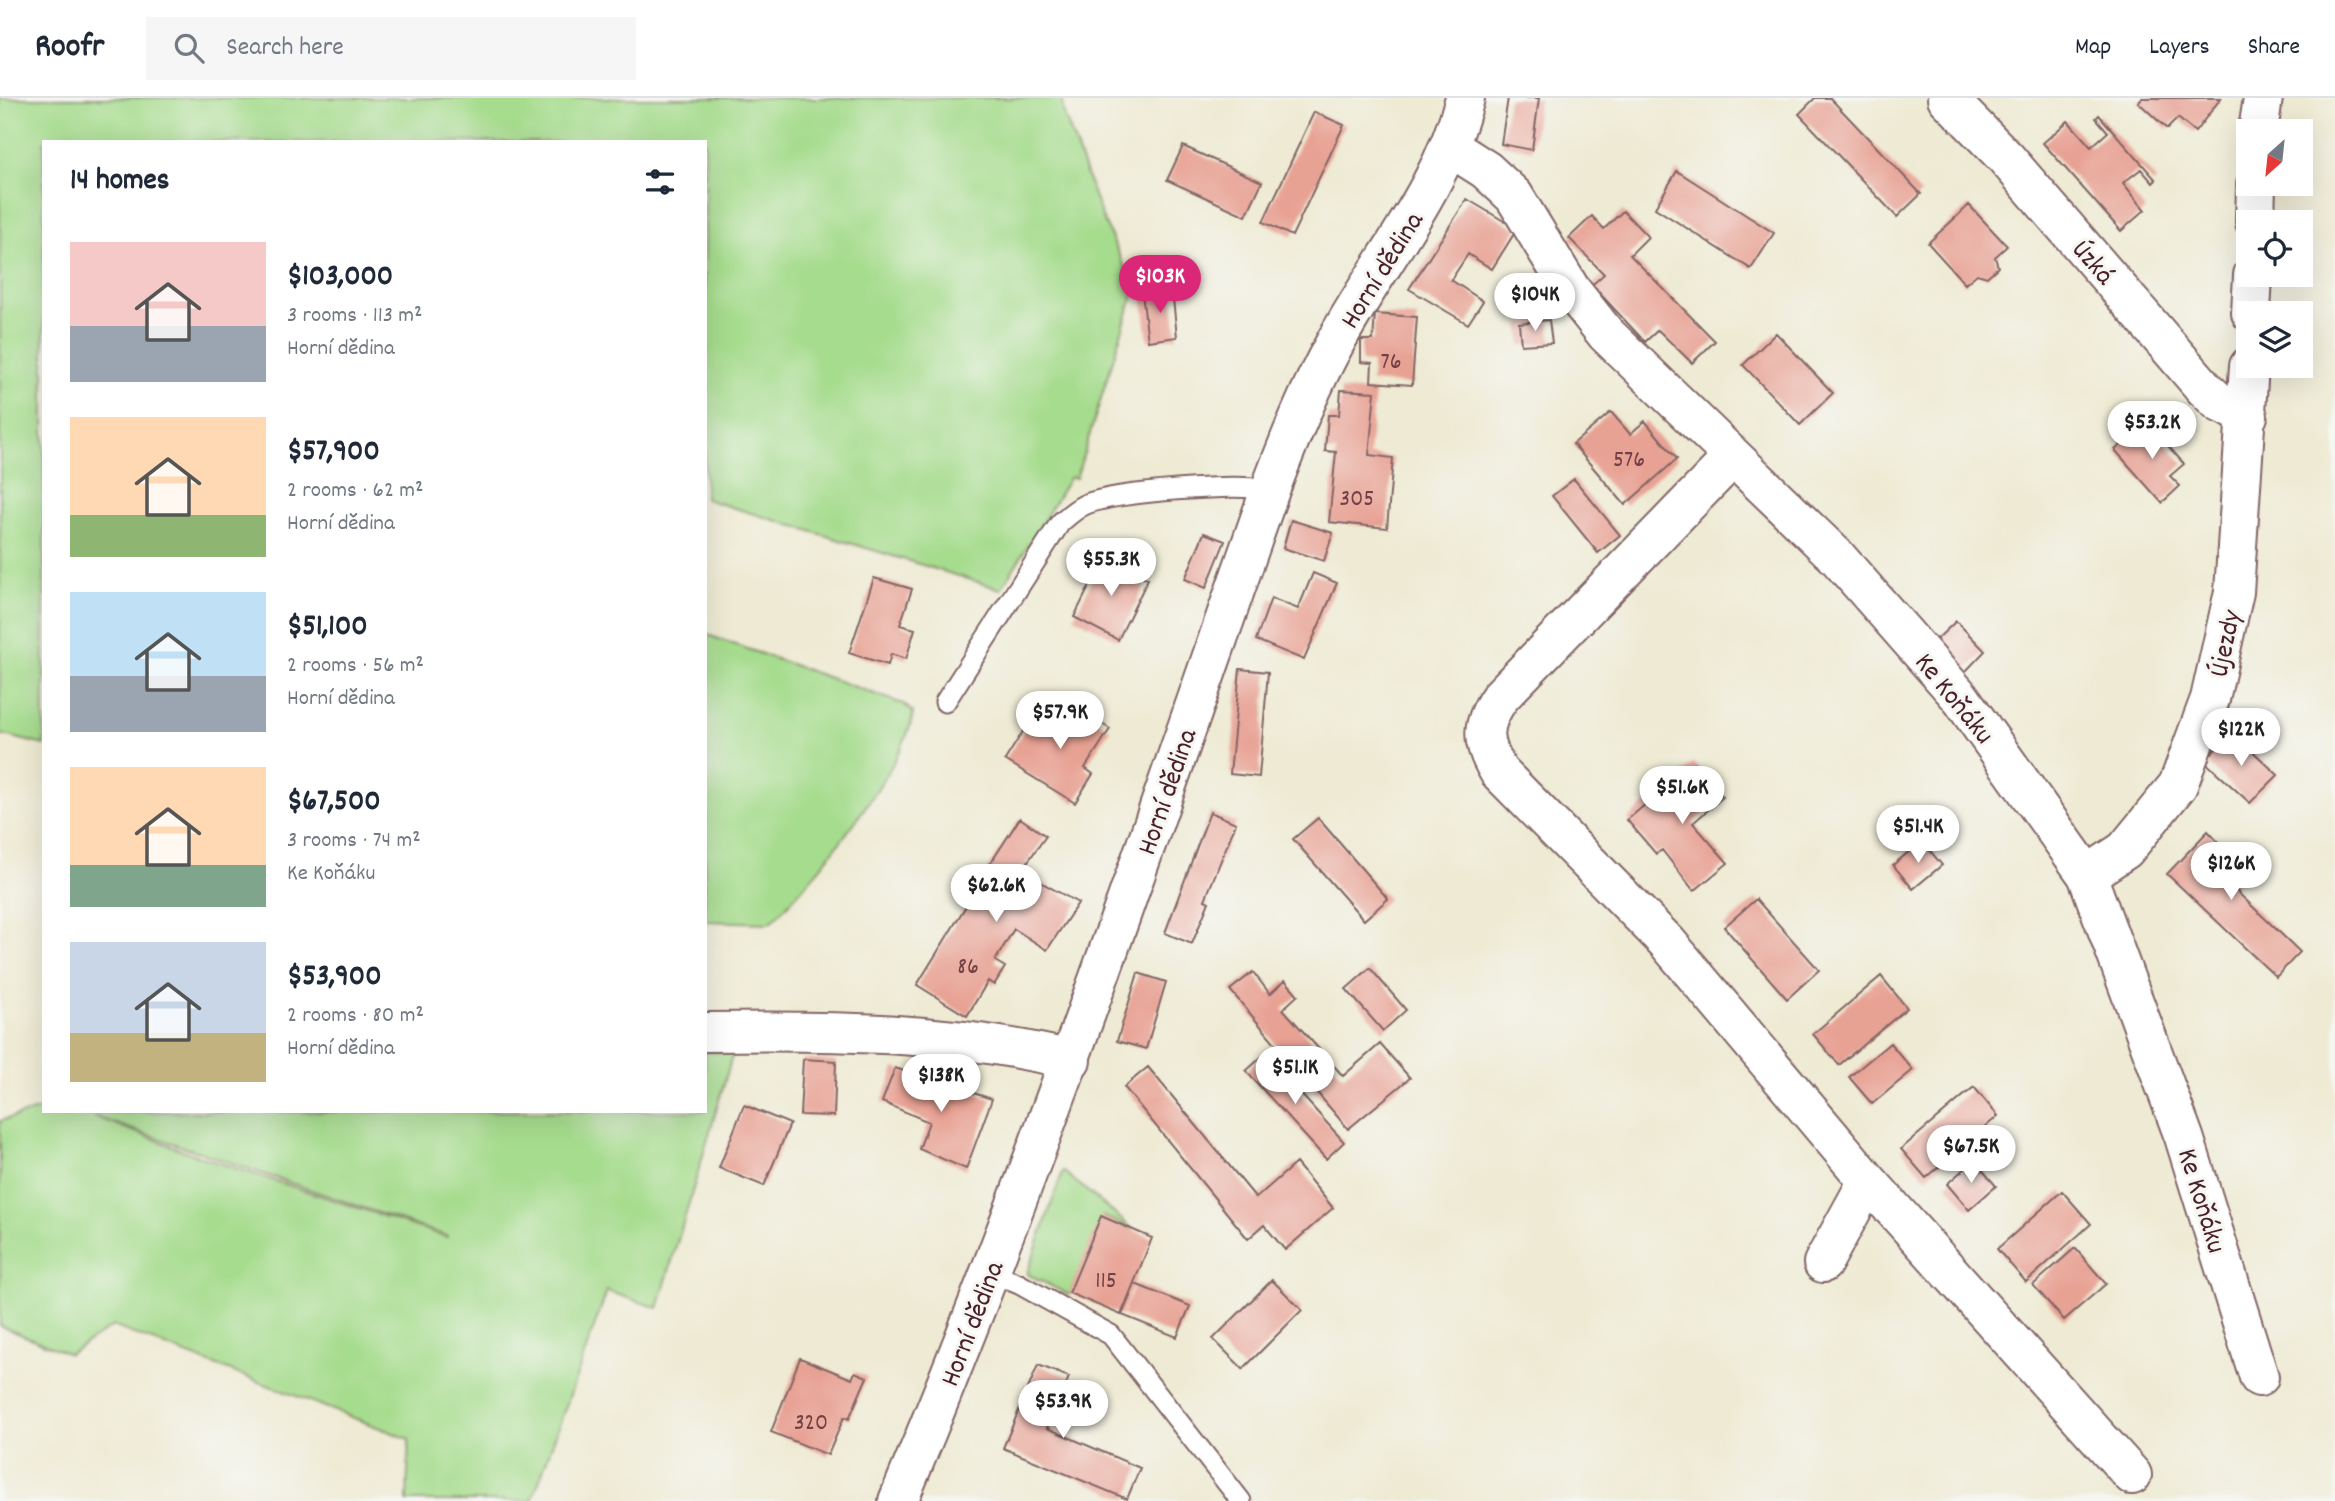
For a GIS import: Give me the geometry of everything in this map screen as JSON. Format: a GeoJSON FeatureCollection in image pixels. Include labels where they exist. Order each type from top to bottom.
{"type":"FeatureCollection","features":[{"type":"Feature","properties":{"kind":"street","name":"Horní dědina"},"geometry":{"type":"LineString","coordinates":[[898,1501],[1071,1059],[1270,490],[1298,419],[1335,341],[1418,208],[1450,147],[1465,98]]}},
{"type":"Feature","properties":{"kind":"street","name":"Úzká"},"geometry":{"type":"LineString","coordinates":[[1947,98],[2006,158],[2205,389],[2220,403],[2248,416]]}},
{"type":"Feature","properties":{"kind":"street"},"geometry":{"type":"LineString","coordinates":[[2260,119],[2263,98]]}},
{"type":"Feature","properties":{"kind":"street","name":"Ke Koňáku"},"geometry":{"type":"LineString","coordinates":[[1450,147],[1486,170],[1514,196],[1571,290],[1606,334],[1837,557],[1960,697],[2087,875],[2184,1137],[2259,1377]]}},
{"type":"Feature","properties":{"kind":"street","name":"Újezdy"},"geometry":{"type":"LineString","coordinates":[[2087,875],[2125,850],[2178,785],[2210,699],[2234,592],[2249,378]]}},
{"type":"Feature","properties":{"kind":"street"},"geometry":{"type":"LineString","coordinates":[[1732,458],[1500,697],[1491,710],[1484,738],[1487,752],[1499,772],[1667,942],[1868,1181],[2132,1475]]}},
{"type":"Feature","properties":{"kind":"street"},"geometry":{"type":"LineString","coordinates":[[707,1031],[805,1032],[976,1042],[1071,1059]]}},
{"type":"Feature","properties":{"kind":"street"},"geometry":{"type":"LineString","coordinates":[[1823,1263],[1868,1181]]}},
{"type":"Feature","properties":{"kind":"lane"},"geometry":{"type":"LineString","coordinates":[[945,702],[1060,523],[1073,510],[1113,497],[1238,486],[1270,490]]}},
{"type":"Feature","properties":{"kind":"lane"},"geometry":{"type":"LineString","coordinates":[[989,1272],[1019,1284],[1111,1335],[1241,1501]]}},
{"type":"Feature","properties":{"kind":"green space"},"geometry":{"type":"Polygon","coordinates":[[[0,98],[1062,98],[1063,111],[1102,217],[1135,289],[1076,478],[1070,477],[1001,589],[707,500],[707,140],[42,140],[42,744],[0,734],[0,98]]]}},
{"type":"Feature","properties":{"kind":"green space"},"geometry":{"type":"Polygon","coordinates":[[[707,635],[903,704],[913,712],[907,733],[894,760],[854,824],[807,884],[769,923],[707,921],[707,635]]]}},
{"type":"Feature","properties":{"kind":"green space"},"geometry":{"type":"Polygon","coordinates":[[[707,1052],[733,1053],[658,1308],[607,1291],[532,1501],[407,1501],[409,1439],[113,1326],[69,1354],[0,1326],[0,1121],[42,1109],[42,1113],[707,1113],[707,1052]],[[93,1116],[198,1156],[447,1236],[93,1116]]]}},
{"type":"Feature","properties":{"kind":"green space"},"geometry":{"type":"Polygon","coordinates":[[[1063,1171],[1133,1229],[1103,1216],[1069,1295],[1027,1274],[1063,1171]]]}},
{"type":"Feature","properties":{"kind":"building"},"geometry":{"type":"Polygon","coordinates":[[[1508,98],[1539,98],[1532,150],[1501,144],[1508,98]]]}},
{"type":"Feature","properties":{"kind":"building"},"geometry":{"type":"Polygon","coordinates":[[[1815,98],[1830,98],[1921,194],[1897,217],[1799,114],[1815,98]]]}},
{"type":"Feature","properties":{"kind":"building"},"geometry":{"type":"Polygon","coordinates":[[[2142,98],[2221,98],[2195,132],[2178,118],[2167,129],[2138,102],[2142,98]]]}},
{"type":"Feature","properties":{"kind":"building"},"geometry":{"type":"Polygon","coordinates":[[[1314,112],[1344,125],[1292,236],[1263,222],[1314,112]]]}},
{"type":"Feature","properties":{"kind":"building"},"geometry":{"type":"Polygon","coordinates":[[[2099,115],[2156,180],[2153,183],[2141,169],[2123,183],[2145,210],[2121,231],[2043,143],[2068,121],[2091,147],[2108,132],[2096,118],[2099,115]]]}},
{"type":"Feature","properties":{"kind":"building"},"geometry":{"type":"Polygon","coordinates":[[[1183,146],[1262,182],[1246,216],[1167,180],[1183,146]]]}},
{"type":"Feature","properties":{"kind":"building"},"geometry":{"type":"Polygon","coordinates":[[[1677,171],[1774,233],[1751,269],[1655,208],[1677,171]]]}},
{"type":"Feature","properties":{"kind":"building"},"geometry":{"type":"Polygon","coordinates":[[[1467,199],[1517,229],[1492,269],[1468,254],[1451,280],[1483,301],[1468,324],[1409,289],[1467,199]]]}},
{"type":"Feature","properties":{"kind":"building"},"geometry":{"type":"Polygon","coordinates":[[[1969,205],[2007,246],[1995,257],[1998,267],[1987,277],[1977,274],[1965,284],[1928,243],[1969,205]]]}},
{"type":"Feature","properties":{"kind":"building"},"geometry":{"type":"Polygon","coordinates":[[[1623,211],[1648,237],[1630,255],[1715,341],[1692,363],[1658,330],[1645,342],[1592,285],[1604,274],[1569,238],[1592,216],[1604,229],[1623,211]]]}},
{"type":"Feature","properties":{"kind":"building"},"geometry":{"type":"Polygon","coordinates":[[[1172,289],[1177,337],[1148,341],[1142,293],[1172,289]]]}},
{"type":"Feature","properties":{"kind":"building"},"geometry":{"type":"Polygon","coordinates":[[[1375,314],[1417,317],[1412,385],[1371,382],[1372,363],[1361,362],[1361,340],[1373,340],[1375,314]]]}},
{"type":"Feature","properties":{"kind":"building"},"geometry":{"type":"Polygon","coordinates":[[[1549,320],[1552,343],[1521,345],[1519,323],[1549,320]]]}},
{"type":"Feature","properties":{"kind":"building"},"geometry":{"type":"Polygon","coordinates":[[[1776,333],[1833,393],[1800,425],[1743,365],[1776,333]]]}},
{"type":"Feature","properties":{"kind":"building"},"geometry":{"type":"Polygon","coordinates":[[[1341,390],[1375,392],[1369,455],[1393,458],[1387,528],[1329,522],[1336,452],[1325,451],[1328,415],[1339,415],[1341,390]]]}},
{"type":"Feature","properties":{"kind":"building"},"geometry":{"type":"Polygon","coordinates":[[[1611,412],[1630,434],[1645,421],[1677,459],[1625,505],[1573,444],[1611,412]]]}},
{"type":"Feature","properties":{"kind":"building"},"geometry":{"type":"Polygon","coordinates":[[[2147,422],[2184,464],[2170,476],[2180,486],[2162,503],[2115,450],[2147,422]]]}},
{"type":"Feature","properties":{"kind":"building"},"geometry":{"type":"Polygon","coordinates":[[[1574,479],[1620,535],[1598,553],[1552,496],[1574,479]]]}},
{"type":"Feature","properties":{"kind":"building"},"geometry":{"type":"Polygon","coordinates":[[[1291,520],[1333,533],[1324,561],[1283,548],[1291,520]]]}},
{"type":"Feature","properties":{"kind":"building"},"geometry":{"type":"Polygon","coordinates":[[[1204,533],[1225,541],[1206,588],[1185,579],[1204,533]]]}},
{"type":"Feature","properties":{"kind":"building"},"geometry":{"type":"Polygon","coordinates":[[[1104,557],[1148,579],[1118,640],[1074,617],[1104,557]]]}},
{"type":"Feature","properties":{"kind":"building"},"geometry":{"type":"Polygon","coordinates":[[[1313,573],[1337,583],[1304,660],[1256,640],[1271,598],[1298,609],[1313,573]]]}},
{"type":"Feature","properties":{"kind":"building"},"geometry":{"type":"Polygon","coordinates":[[[874,578],[912,589],[900,625],[915,629],[906,659],[891,654],[888,665],[849,653],[874,578]]]}},
{"type":"Feature","properties":{"kind":"building"},"geometry":{"type":"Polygon","coordinates":[[[1956,621],[1985,651],[1964,673],[1934,642],[1956,621]]]}},
{"type":"Feature","properties":{"kind":"building"},"geometry":{"type":"Polygon","coordinates":[[[1240,669],[1268,672],[1259,777],[1230,774],[1240,669]]]}},
{"type":"Feature","properties":{"kind":"building"},"geometry":{"type":"Polygon","coordinates":[[[1067,701],[1110,729],[1085,768],[1093,774],[1075,803],[1005,760],[1029,722],[1047,733],[1067,701]]]}},
{"type":"Feature","properties":{"kind":"building"},"geometry":{"type":"Polygon","coordinates":[[[2232,732],[2278,775],[2250,803],[2204,761],[2232,732]]]}},
{"type":"Feature","properties":{"kind":"building"},"geometry":{"type":"Polygon","coordinates":[[[1694,763],[1723,797],[1693,823],[1728,863],[1694,891],[1662,850],[1656,854],[1627,820],[1694,763]]]}},
{"type":"Feature","properties":{"kind":"building"},"geometry":{"type":"Polygon","coordinates":[[[1210,812],[1236,823],[1205,900],[1209,902],[1192,944],[1165,933],[1210,812]]]}},
{"type":"Feature","properties":{"kind":"building"},"geometry":{"type":"Polygon","coordinates":[[[1020,818],[1046,836],[1021,871],[1078,903],[1047,950],[1014,929],[995,961],[1005,967],[994,985],[988,981],[967,1016],[917,985],[977,888],[1008,906],[1011,900],[979,881],[1020,818]]]}},
{"type":"Feature","properties":{"kind":"building"},"geometry":{"type":"Polygon","coordinates":[[[1318,818],[1388,899],[1364,920],[1293,839],[1318,818]]]}},
{"type":"Feature","properties":{"kind":"building"},"geometry":{"type":"Polygon","coordinates":[[[2208,831],[2246,873],[2232,887],[2300,952],[2276,977],[2167,874],[2208,831]]]}},
{"type":"Feature","properties":{"kind":"building"},"geometry":{"type":"Polygon","coordinates":[[[1922,841],[1942,865],[1913,889],[1893,865],[1922,841]]]}},
{"type":"Feature","properties":{"kind":"building"},"geometry":{"type":"Polygon","coordinates":[[[1756,899],[1819,970],[1787,999],[1724,927],[1756,899]]]}},
{"type":"Feature","properties":{"kind":"building"},"geometry":{"type":"Polygon","coordinates":[[[1370,968],[1406,1010],[1383,1031],[1346,989],[1370,968]]]}},
{"type":"Feature","properties":{"kind":"building"},"geometry":{"type":"Polygon","coordinates":[[[1253,972],[1270,994],[1285,980],[1298,995],[1283,1009],[1343,1076],[1380,1044],[1410,1078],[1348,1129],[1230,990],[1253,972]]]}},
{"type":"Feature","properties":{"kind":"building"},"geometry":{"type":"Polygon","coordinates":[[[1138,973],[1166,982],[1146,1049],[1117,1041],[1138,973]]]}},
{"type":"Feature","properties":{"kind":"building"},"geometry":{"type":"Polygon","coordinates":[[[1881,976],[1907,1008],[1839,1065],[1813,1034],[1881,976]]]}},
{"type":"Feature","properties":{"kind":"building"},"geometry":{"type":"Polygon","coordinates":[[[1890,1043],[1913,1070],[1872,1104],[1849,1077],[1890,1043]]]}},
{"type":"Feature","properties":{"kind":"building"},"geometry":{"type":"Polygon","coordinates":[[[1265,1054],[1344,1142],[1326,1159],[1246,1071],[1265,1054]]]}},
{"type":"Feature","properties":{"kind":"building"},"geometry":{"type":"Polygon","coordinates":[[[803,1059],[836,1061],[834,1116],[800,1115],[803,1059]]]}},
{"type":"Feature","properties":{"kind":"building"},"geometry":{"type":"Polygon","coordinates":[[[1148,1067],[1256,1198],[1296,1163],[1333,1208],[1285,1250],[1264,1225],[1248,1239],[1124,1087],[1148,1067]]]}},
{"type":"Feature","properties":{"kind":"building"},"geometry":{"type":"Polygon","coordinates":[[[895,1068],[992,1099],[966,1169],[919,1149],[929,1122],[882,1102],[895,1068]]]}},
{"type":"Feature","properties":{"kind":"building"},"geometry":{"type":"Polygon","coordinates":[[[1974,1087],[1998,1116],[1926,1178],[1901,1149],[1974,1087]]]}},
{"type":"Feature","properties":{"kind":"building"},"geometry":{"type":"Polygon","coordinates":[[[744,1105],[790,1124],[764,1186],[719,1168],[744,1105]]]}},
{"type":"Feature","properties":{"kind":"building"},"geometry":{"type":"Polygon","coordinates":[[[1974,1160],[1996,1186],[1969,1210],[1947,1184],[1974,1160]]]}},
{"type":"Feature","properties":{"kind":"building"},"geometry":{"type":"Polygon","coordinates":[[[2062,1191],[2091,1224],[2026,1282],[1997,1249],[2062,1191]]]}},
{"type":"Feature","properties":{"kind":"building"},"geometry":{"type":"Polygon","coordinates":[[[1101,1216],[1152,1238],[1121,1315],[1069,1293],[1101,1216]]]}},
{"type":"Feature","properties":{"kind":"building"},"geometry":{"type":"Polygon","coordinates":[[[2075,1248],[2106,1284],[2064,1320],[2033,1285],[2075,1248]]]}},
{"type":"Feature","properties":{"kind":"building"},"geometry":{"type":"Polygon","coordinates":[[[1272,1280],[1302,1310],[1243,1369],[1213,1339],[1272,1280]]]}},
{"type":"Feature","properties":{"kind":"building"},"geometry":{"type":"Polygon","coordinates":[[[1135,1284],[1190,1306],[1177,1337],[1122,1315],[1135,1284]]]}},
{"type":"Feature","properties":{"kind":"building"},"geometry":{"type":"Polygon","coordinates":[[[800,1358],[852,1379],[855,1372],[867,1377],[849,1419],[844,1417],[828,1455],[771,1432],[800,1358]]]}},
{"type":"Feature","properties":{"kind":"building"},"geometry":{"type":"Polygon","coordinates":[[[1038,1365],[1069,1377],[1047,1428],[1140,1468],[1127,1499],[1003,1448],[1038,1365]]]}}]}
